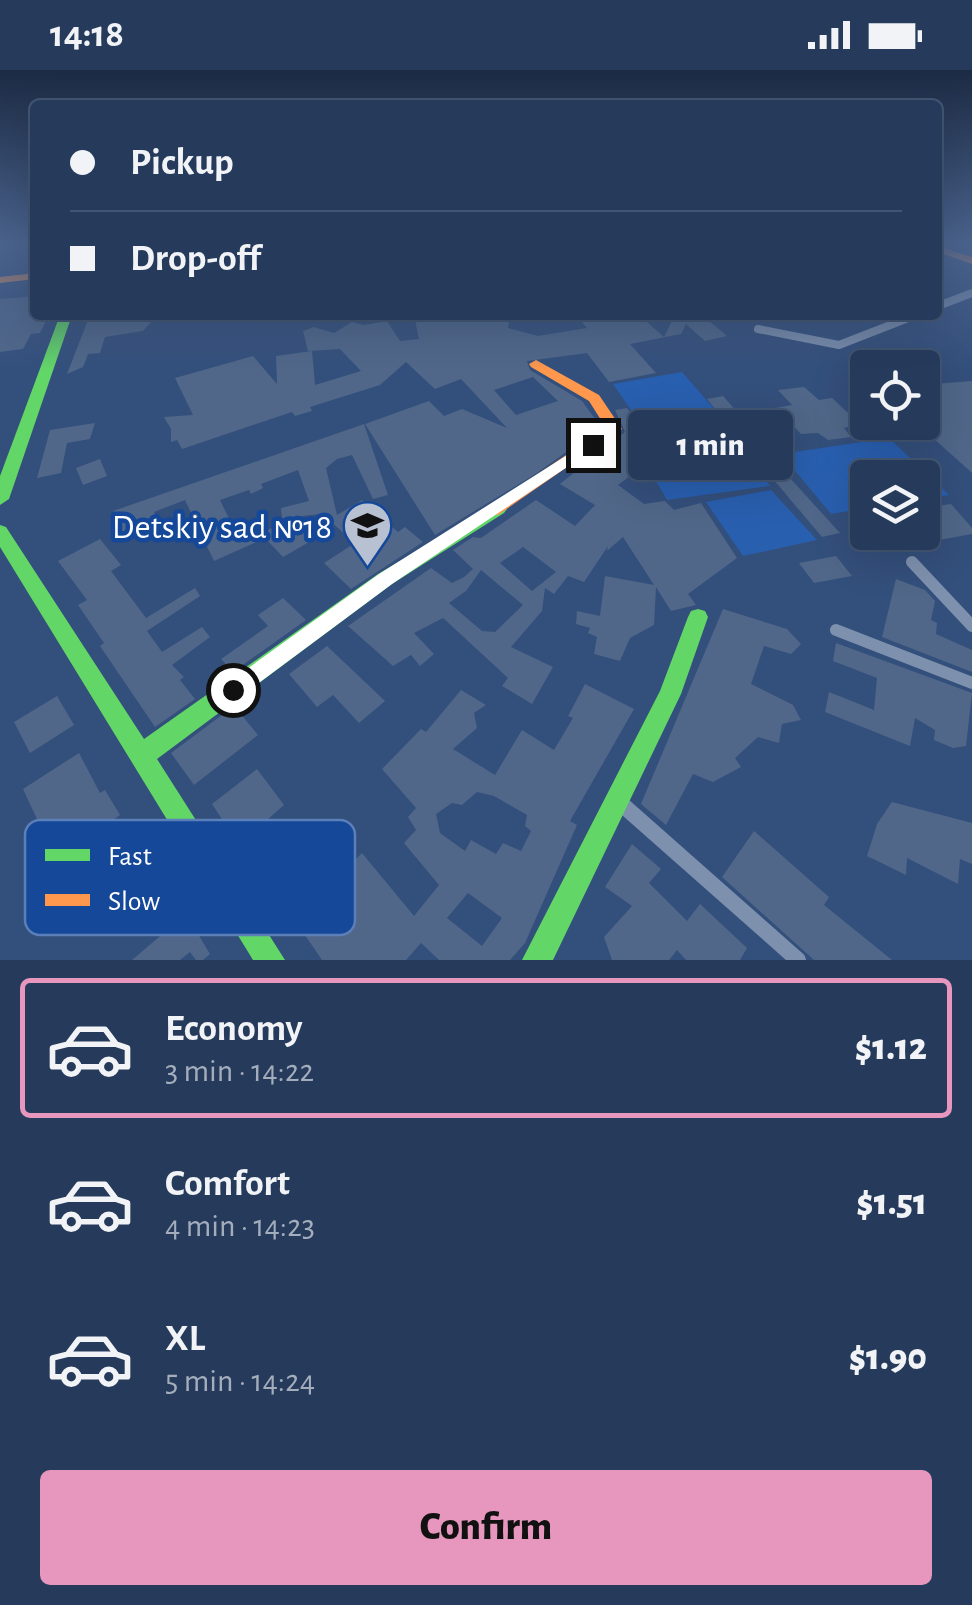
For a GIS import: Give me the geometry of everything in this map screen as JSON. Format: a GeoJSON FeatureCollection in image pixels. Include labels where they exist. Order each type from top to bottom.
{"type":"FeatureCollection","features":[{"type":"Feature","properties":{"kind":"street"},"geometry":{"type":"LineString","coordinates":[[942,304],[972,293]]}},
{"type":"Feature","properties":{"kind":"street"},"geometry":{"type":"LineString","coordinates":[[0,499],[64,320]]}},
{"type":"Feature","properties":{"kind":"street"},"geometry":{"type":"LineString","coordinates":[[758,330],[839,345],[903,320]]}},
{"type":"Feature","properties":{"kind":"street"},"geometry":{"type":"LineString","coordinates":[[142,754],[386,579],[545,480],[614,429],[612,417],[578,386],[536,364]]}},
{"type":"Feature","properties":{"kind":"street"},"geometry":{"type":"LineString","coordinates":[[0,532],[42,604],[183,820]]}},
{"type":"Feature","properties":{"kind":"street"},"geometry":{"type":"LineString","coordinates":[[912,562],[972,626]]}},
{"type":"Feature","properties":{"kind":"street"},"geometry":{"type":"LineString","coordinates":[[537,960],[670,694],[698,616]]}},
{"type":"Feature","properties":{"kind":"street"},"geometry":{"type":"LineString","coordinates":[[836,630],[972,683]]}},
{"type":"Feature","properties":{"kind":"street"},"geometry":{"type":"LineString","coordinates":[[618,800],[798,960]]}},
{"type":"Feature","properties":{"kind":"street"},"geometry":{"type":"LineString","coordinates":[[254,935],[270,960]]}},
{"type":"Feature","properties":{"kind":"shaded area"},"geometry":{"type":"Polygon","coordinates":[[[682,372],[731,428],[719,430],[708,419],[692,414],[683,418],[683,428],[706,438],[655,445],[613,384],[682,372]]]}},
{"type":"Feature","properties":{"kind":"shaded area"},"geometry":{"type":"Polygon","coordinates":[[[891,440],[912,460],[850,460],[850,511],[831,514],[781,454],[891,440]]]}},
{"type":"Feature","properties":{"kind":"shaded area"},"geometry":{"type":"Polygon","coordinates":[[[721,447],[744,454],[770,486],[667,500],[643,459],[721,447]]]}},
{"type":"Feature","properties":{"kind":"shaded area"},"geometry":{"type":"Polygon","coordinates":[[[771,490],[817,540],[743,556],[706,502],[771,490]]]}},
{"type":"Feature","properties":{"kind":"building"},"geometry":{"type":"Polygon","coordinates":[[[30,296],[30,320],[46,320],[40,333],[31,334],[23,349],[0,352],[0,299],[30,296]]]}},
{"type":"Feature","properties":{"kind":"building"},"geometry":{"type":"Polygon","coordinates":[[[88,320],[153,320],[143,331],[105,337],[100,353],[88,354],[83,367],[67,374],[88,320]]]}},
{"type":"Feature","properties":{"kind":"building"},"geometry":{"type":"Polygon","coordinates":[[[415,320],[509,320],[508,328],[538,336],[587,328],[582,322],[645,320],[664,337],[672,320],[708,320],[727,336],[705,341],[686,324],[681,334],[630,344],[656,373],[609,382],[587,353],[527,361],[530,370],[582,401],[601,427],[537,473],[435,535],[365,424],[429,401],[444,416],[462,409],[507,428],[461,379],[435,389],[406,362],[380,385],[310,407],[312,411],[295,416],[292,412],[182,449],[177,440],[171,442],[171,429],[164,417],[193,415],[175,378],[253,356],[277,384],[276,356],[312,351],[315,385],[361,371],[340,349],[308,351],[303,331],[314,327],[334,333],[352,322],[364,325],[387,321],[400,341],[419,339],[415,320]],[[533,377],[494,390],[516,415],[558,401],[533,377]]]}},
{"type":"Feature","properties":{"kind":"building"},"geometry":{"type":"Polygon","coordinates":[[[972,381],[972,473],[935,440],[940,440],[940,384],[972,381]]]}},
{"type":"Feature","properties":{"kind":"building"},"geometry":{"type":"Polygon","coordinates":[[[804,387],[819,400],[832,398],[850,415],[850,426],[844,428],[850,437],[828,440],[818,433],[801,434],[776,408],[792,405],[778,390],[804,387]]]}},
{"type":"Feature","properties":{"kind":"building"},"geometry":{"type":"Polygon","coordinates":[[[723,396],[760,438],[741,441],[707,399],[723,396]]]}},
{"type":"Feature","properties":{"kind":"building"},"geometry":{"type":"Polygon","coordinates":[[[627,408],[657,452],[640,455],[642,467],[618,485],[644,504],[665,501],[674,510],[701,503],[737,558],[688,594],[696,605],[671,611],[656,587],[654,625],[630,638],[620,661],[594,654],[597,637],[588,633],[590,628],[576,624],[577,611],[600,616],[605,576],[654,585],[623,537],[607,551],[608,546],[584,582],[568,576],[554,594],[545,588],[542,611],[511,647],[553,667],[532,704],[502,686],[508,678],[443,618],[414,633],[434,654],[420,666],[411,655],[393,666],[348,626],[431,568],[452,583],[464,577],[473,569],[453,550],[473,537],[481,538],[536,500],[575,526],[595,505],[560,484],[625,432],[615,410],[627,408]],[[523,547],[500,563],[532,591],[556,572],[523,547]],[[481,570],[466,591],[449,603],[482,631],[495,632],[523,605],[481,570]]]}},
{"type":"Feature","properties":{"kind":"building"},"geometry":{"type":"Polygon","coordinates":[[[95,423],[90,439],[67,443],[61,473],[37,478],[50,430],[95,423]]]}},
{"type":"Feature","properties":{"kind":"building"},"geometry":{"type":"Polygon","coordinates":[[[364,424],[388,495],[373,499],[352,455],[337,459],[326,468],[337,515],[362,500],[398,532],[405,527],[423,542],[351,589],[324,563],[355,543],[322,514],[282,518],[281,508],[309,501],[298,470],[261,484],[263,488],[251,494],[249,490],[220,500],[238,537],[257,529],[263,539],[214,561],[185,500],[154,512],[159,523],[121,536],[113,511],[364,424]]]}},
{"type":"Feature","properties":{"kind":"building"},"geometry":{"type":"Polygon","coordinates":[[[100,459],[107,476],[83,485],[76,468],[100,459]]]}},
{"type":"Feature","properties":{"kind":"building"},"geometry":{"type":"Polygon","coordinates":[[[789,477],[840,533],[822,537],[773,479],[789,477]]]}},
{"type":"Feature","properties":{"kind":"building"},"geometry":{"type":"Polygon","coordinates":[[[951,504],[972,528],[972,534],[940,540],[940,506],[951,504]]]}},
{"type":"Feature","properties":{"kind":"building"},"geometry":{"type":"Polygon","coordinates":[[[289,518],[311,541],[283,557],[261,534],[289,518]]]}},
{"type":"Feature","properties":{"kind":"building"},"geometry":{"type":"Polygon","coordinates":[[[100,539],[121,565],[111,571],[146,618],[195,588],[200,596],[147,631],[162,652],[202,627],[210,637],[172,665],[184,677],[180,680],[195,699],[155,727],[100,646],[104,643],[78,605],[87,600],[58,561],[100,539]]]}},
{"type":"Feature","properties":{"kind":"building"},"geometry":{"type":"Polygon","coordinates":[[[836,556],[852,576],[814,583],[799,563],[836,556]]]}},
{"type":"Feature","properties":{"kind":"building"},"geometry":{"type":"Polygon","coordinates":[[[896,579],[925,590],[935,601],[931,620],[937,623],[936,634],[972,650],[972,672],[882,637],[896,579]]]}},
{"type":"Feature","properties":{"kind":"building"},"geometry":{"type":"Polygon","coordinates":[[[283,598],[306,620],[233,672],[221,659],[268,626],[258,615],[283,598]]]}},
{"type":"Feature","properties":{"kind":"building"},"geometry":{"type":"Polygon","coordinates":[[[723,609],[787,629],[801,644],[791,654],[764,646],[751,684],[793,705],[801,720],[782,724],[779,743],[758,737],[735,758],[741,767],[713,782],[693,774],[666,825],[641,804],[723,609]]]}},
{"type":"Feature","properties":{"kind":"building"},"geometry":{"type":"Polygon","coordinates":[[[836,643],[972,693],[966,746],[953,748],[934,740],[935,730],[915,718],[910,746],[825,712],[829,692],[874,710],[877,678],[833,661],[836,643]]]}},
{"type":"Feature","properties":{"kind":"building"},"geometry":{"type":"Polygon","coordinates":[[[327,646],[385,701],[359,723],[333,695],[317,707],[289,674],[327,646]]]}},
{"type":"Feature","properties":{"kind":"building"},"geometry":{"type":"Polygon","coordinates":[[[585,684],[634,709],[570,821],[577,825],[525,943],[510,960],[439,960],[421,943],[406,960],[322,960],[305,935],[355,935],[355,860],[362,853],[414,916],[439,885],[404,843],[416,830],[408,817],[416,808],[382,769],[421,729],[426,732],[461,690],[486,705],[474,713],[477,728],[453,749],[495,775],[522,730],[554,750],[573,718],[568,716],[585,684]],[[477,792],[462,805],[452,803],[436,814],[440,833],[465,851],[471,840],[496,854],[503,843],[521,851],[531,831],[525,826],[527,815],[494,796],[477,792]],[[468,893],[447,918],[482,946],[502,918],[468,893]]]}},
{"type":"Feature","properties":{"kind":"building"},"geometry":{"type":"Polygon","coordinates":[[[57,696],[74,725],[30,753],[14,722],[57,696]]]}},
{"type":"Feature","properties":{"kind":"building"},"geometry":{"type":"Polygon","coordinates":[[[234,706],[258,735],[194,785],[171,753],[234,706]]]}},
{"type":"Feature","properties":{"kind":"building"},"geometry":{"type":"Polygon","coordinates":[[[79,753],[100,793],[105,790],[120,815],[113,820],[37,820],[23,789],[79,753]]]}},
{"type":"Feature","properties":{"kind":"building"},"geometry":{"type":"Polygon","coordinates":[[[257,769],[284,805],[268,819],[223,820],[212,804],[257,769]]]}},
{"type":"Feature","properties":{"kind":"building"},"geometry":{"type":"Polygon","coordinates":[[[892,802],[972,823],[972,864],[960,859],[958,884],[907,858],[906,875],[867,856],[877,824],[892,802]]]}},
{"type":"Feature","properties":{"kind":"building"},"geometry":{"type":"Polygon","coordinates":[[[754,831],[829,897],[824,905],[892,960],[814,960],[722,877],[754,831]]]}},
{"type":"Feature","properties":{"kind":"building"},"geometry":{"type":"Polygon","coordinates":[[[632,844],[661,869],[649,883],[687,921],[700,904],[747,948],[740,960],[686,960],[677,950],[669,960],[612,960],[604,937],[632,906],[605,887],[632,844]]]}},
{"type":"Feature","properties":{"kind":"building"},"geometry":{"type":"Polygon","coordinates":[[[161,935],[199,935],[210,954],[203,960],[196,960],[190,952],[180,960],[132,960],[161,935]]]}},
{"type":"Feature","properties":{"kind":"traffic: fast"},"geometry":{"type":"LineString","coordinates":[[0,499],[64,320]]}},
{"type":"Feature","properties":{"kind":"traffic: fast"},"geometry":{"type":"LineString","coordinates":[[142,755],[385,579],[498,509]]}},
{"type":"Feature","properties":{"kind":"traffic: fast"},"geometry":{"type":"LineString","coordinates":[[0,532],[182,820]]}},
{"type":"Feature","properties":{"kind":"traffic: fast"},"geometry":{"type":"LineString","coordinates":[[537,960],[670,694],[698,617]]}},
{"type":"Feature","properties":{"kind":"traffic: fast"},"geometry":{"type":"LineString","coordinates":[[254,935],[270,960]]}},
{"type":"Feature","properties":{"kind":"traffic: slow"},"geometry":{"type":"LineString","coordinates":[[498,509],[614,429],[594,398],[536,364]]}},
{"type":"Feature","properties":{"kind":"place","name":"Detskiy sad №18"},"geometry":{"type":"Point","coordinates":[367,568]}},
{"type":"Feature","properties":{"kind":"route"},"geometry":{"type":"LineString","coordinates":[[233,690],[386,579],[526,488],[545,480],[593,445]]}}]}
